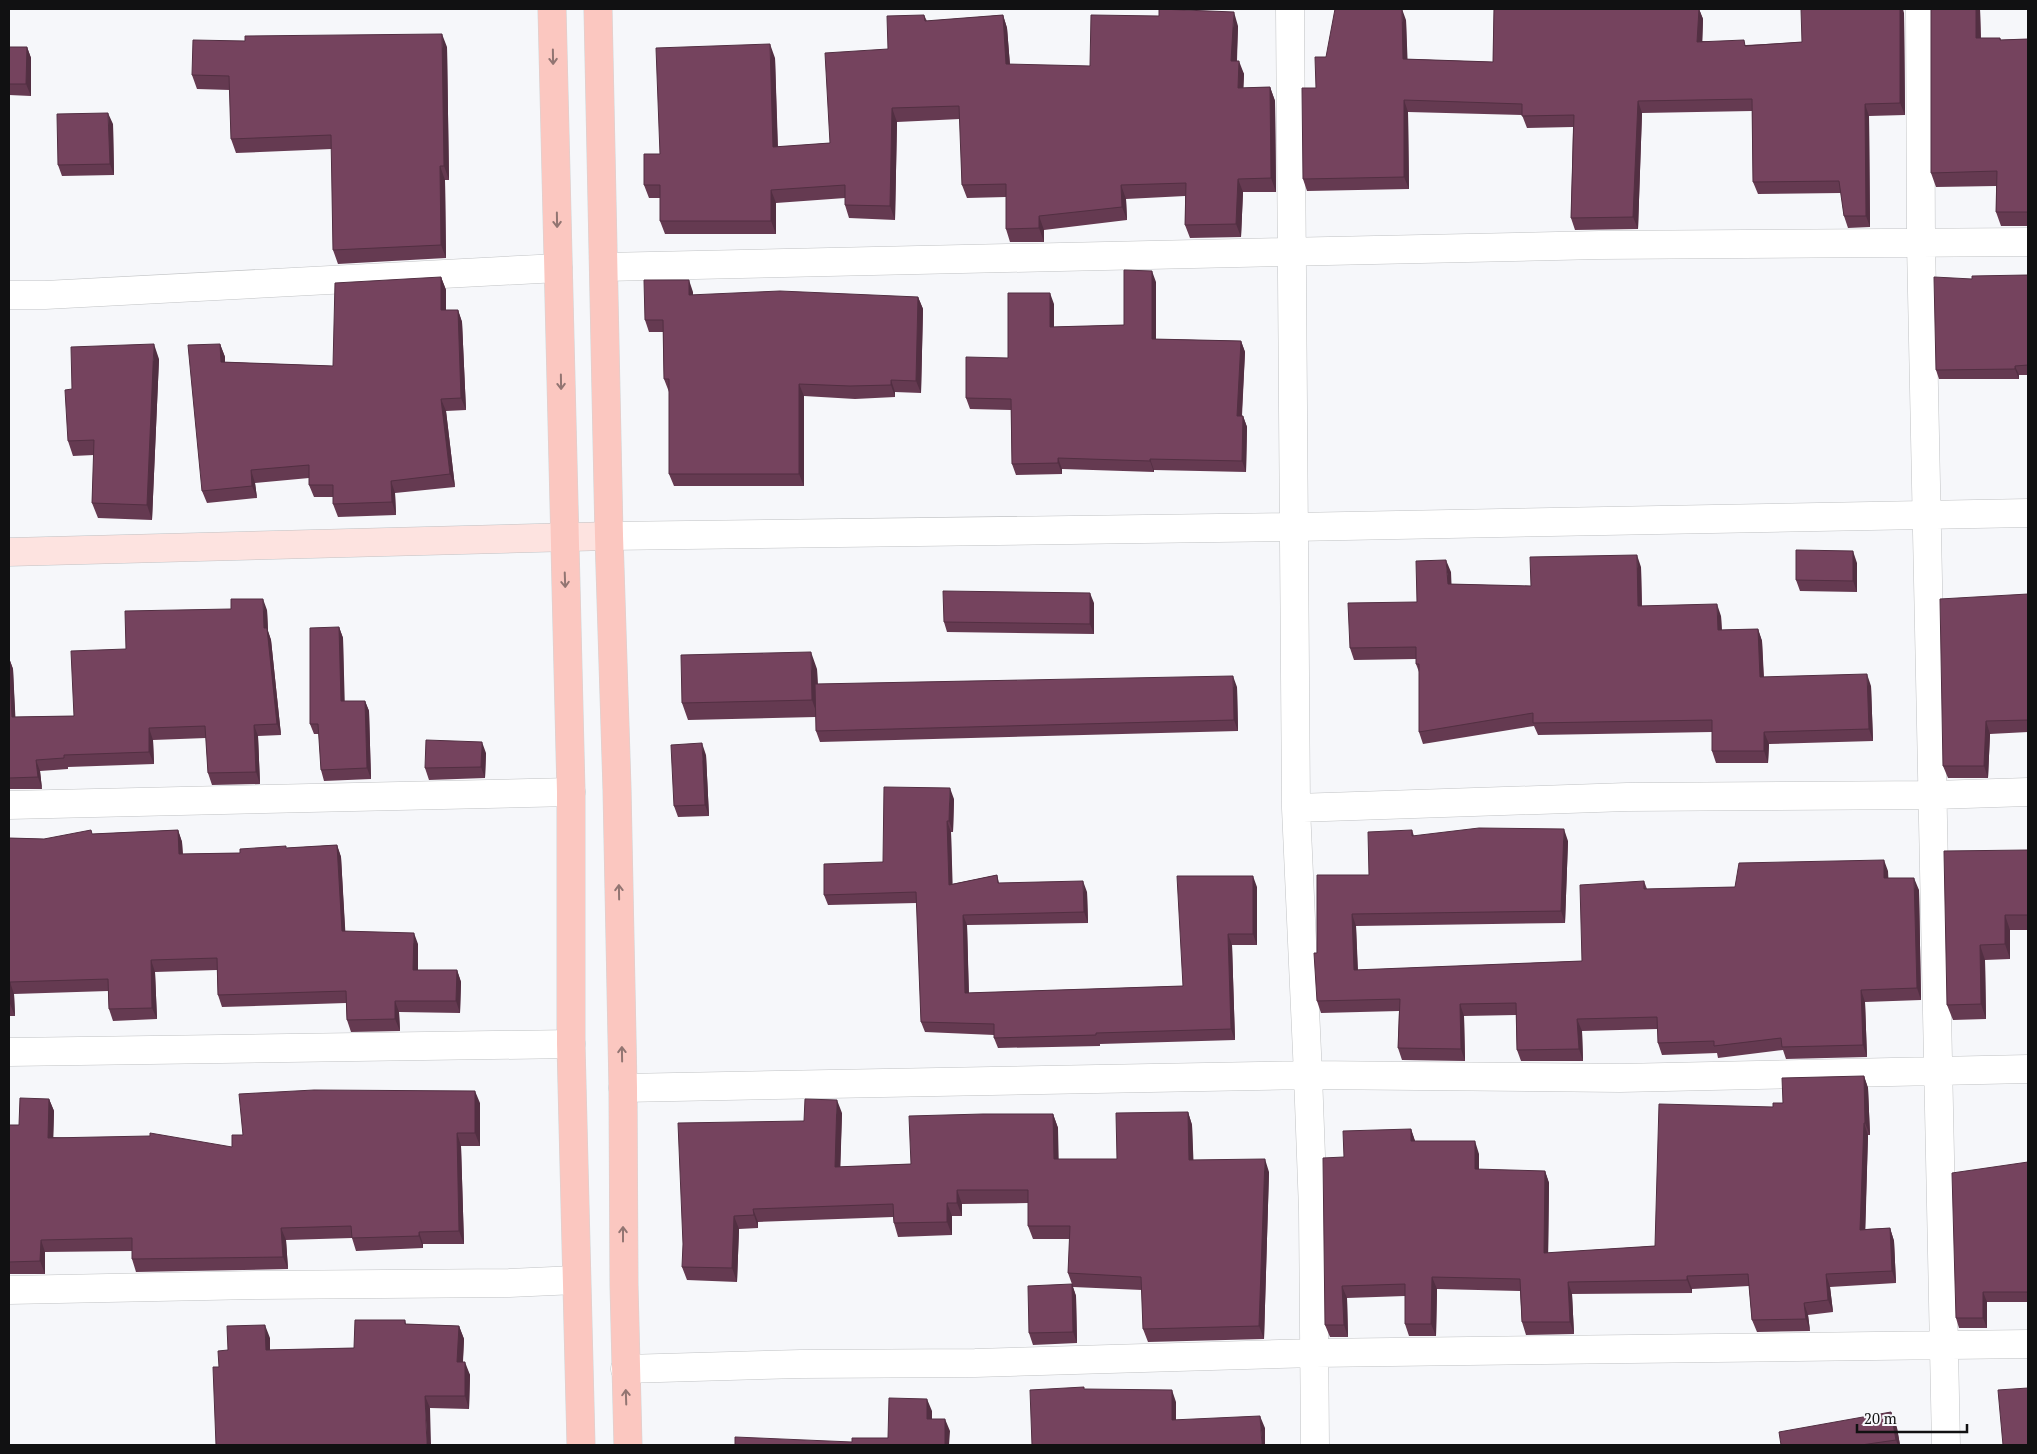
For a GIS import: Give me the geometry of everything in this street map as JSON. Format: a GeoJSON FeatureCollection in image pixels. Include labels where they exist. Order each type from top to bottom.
{"type":"FeatureCollection","features":[{"type":"Feature","properties":{"kind":"main road"},"geometry":{"type":"LineString","coordinates":[[552,9],[571,792],[571,1044],[581,1445]]}},
{"type":"Feature","properties":{"kind":"main road"},"geometry":{"type":"LineString","coordinates":[[598,9],[609,536],[617,789],[628,1445]]}},
{"type":"Feature","properties":{"kind":"street"},"geometry":{"type":"LineString","coordinates":[[1290,9],[1290,251],[1296,808],[1308,1075],[1315,1353],[1315,1445]]}},
{"type":"Feature","properties":{"kind":"street"},"geometry":{"type":"LineString","coordinates":[[1920,9],[1921,244],[1934,795],[1946,1445]]}},
{"type":"Feature","properties":{"kind":"street"},"geometry":{"type":"LineString","coordinates":[[604,267],[1600,245],[2028,242]]}},
{"type":"Feature","properties":{"kind":"street"},"geometry":{"type":"LineString","coordinates":[[9,295],[84,293],[558,268]]}},
{"type":"Feature","properties":{"kind":"street"},"geometry":{"type":"LineString","coordinates":[[9,552],[609,536],[1294,527],[2028,513]]}},
{"type":"Feature","properties":{"kind":"street"},"geometry":{"type":"LineString","coordinates":[[9,805],[571,792]]}},
{"type":"Feature","properties":{"kind":"street"},"geometry":{"type":"LineString","coordinates":[[1296,808],[1628,797],[1934,795],[2028,792]]}},
{"type":"Feature","properties":{"kind":"street"},"geometry":{"type":"LineString","coordinates":[[9,1052],[571,1044]]}},
{"type":"Feature","properties":{"kind":"street"},"geometry":{"type":"LineString","coordinates":[[622,1088],[1308,1075],[1620,1078],[2028,1069]]}},
{"type":"Feature","properties":{"kind":"street"},"geometry":{"type":"LineString","coordinates":[[9,1290],[268,1284],[509,1283],[576,1280]]}},
{"type":"Feature","properties":{"kind":"street"},"geometry":{"type":"LineString","coordinates":[[626,1368],[975,1363],[1315,1353],[1945,1347],[2028,1344]]}},
{"type":"Feature","properties":{"kind":"building"},"geometry":{"type":"Polygon","coordinates":[[[1159,9],[1234,12],[1231,61],[1239,61],[1238,88],[1270,87],[1271,178],[1238,179],[1236,224],[1185,225],[1186,183],[1121,185],[1122,207],[1039,216],[1039,228],[1006,229],[1006,184],[962,185],[959,106],[892,108],[890,206],[845,205],[845,185],[771,190],[771,221],[660,221],[660,185],[644,185],[644,154],[660,154],[656,48],[770,44],[773,147],[830,143],[825,53],[888,49],[887,16],[924,15],[925,21],[1003,15],[1006,64],[1090,66],[1091,15],[1159,16],[1159,9]]]}},
{"type":"Feature","properties":{"kind":"building"},"geometry":{"type":"Polygon","coordinates":[[[1335,9],[1402,9],[1403,59],[1493,62],[1494,9],[1699,9],[1697,42],[1744,40],[1745,46],[1802,42],[1801,9],[1900,9],[1900,103],[1865,104],[1866,216],[1844,216],[1839,181],[1753,182],[1752,99],[1638,101],[1633,217],[1571,218],[1574,115],[1522,116],[1522,104],[1404,100],[1404,177],[1303,179],[1302,88],[1316,88],[1315,57],[1326,57],[1335,9]]]}},
{"type":"Feature","properties":{"kind":"building"},"geometry":{"type":"Polygon","coordinates":[[[1931,9],[1976,9],[1976,38],[2000,38],[2000,40],[2028,39],[2028,212],[1996,212],[1997,171],[1931,173],[1931,9]]]}},
{"type":"Feature","properties":{"kind":"building"},"geometry":{"type":"Polygon","coordinates":[[[442,34],[444,166],[440,166],[441,245],[333,250],[331,135],[231,139],[229,76],[192,75],[193,40],[245,41],[245,36],[442,34]]]}},
{"type":"Feature","properties":{"kind":"building"},"geometry":{"type":"Polygon","coordinates":[[[9,47],[27,47],[26,84],[9,84],[9,47]]]}},
{"type":"Feature","properties":{"kind":"building"},"geometry":{"type":"Polygon","coordinates":[[[108,113],[110,164],[58,165],[57,114],[108,113]]]}},
{"type":"Feature","properties":{"kind":"building"},"geometry":{"type":"Polygon","coordinates":[[[1124,270],[1152,271],[1152,339],[1241,341],[1237,416],[1243,416],[1242,461],[1058,458],[1058,463],[1012,464],[1011,399],[966,398],[966,357],[1008,358],[1008,293],[1050,293],[1050,327],[1124,325],[1124,270]]]}},
{"type":"Feature","properties":{"kind":"building"},"geometry":{"type":"Polygon","coordinates":[[[2028,275],[2028,365],[2015,366],[2015,369],[1936,370],[1934,277],[1972,279],[1972,276],[2028,275]]]}},
{"type":"Feature","properties":{"kind":"building"},"geometry":{"type":"Polygon","coordinates":[[[441,277],[441,310],[458,310],[461,398],[441,399],[450,474],[391,481],[392,502],[333,504],[333,485],[309,485],[309,465],[251,470],[252,486],[202,491],[188,345],[220,344],[221,362],[333,366],[335,283],[441,277]]]}},
{"type":"Feature","properties":{"kind":"building"},"geometry":{"type":"Polygon","coordinates":[[[644,280],[689,280],[689,295],[780,291],[918,297],[916,381],[891,380],[891,385],[799,384],[799,474],[669,474],[669,379],[664,379],[663,320],[645,320],[644,280]]]}},
{"type":"Feature","properties":{"kind":"building"},"geometry":{"type":"Polygon","coordinates":[[[154,344],[147,505],[92,503],[94,440],[68,441],[65,390],[72,389],[71,347],[154,344]]]}},
{"type":"Feature","properties":{"kind":"building"},"geometry":{"type":"Polygon","coordinates":[[[1796,550],[1853,551],[1853,581],[1796,580],[1796,550]]]}},
{"type":"Feature","properties":{"kind":"building"},"geometry":{"type":"Polygon","coordinates":[[[1637,555],[1638,606],[1717,604],[1718,630],[1758,629],[1760,677],[1867,674],[1869,729],[1764,732],[1764,751],[1712,751],[1712,720],[1533,723],[1533,713],[1419,732],[1419,664],[1416,664],[1416,647],[1350,648],[1348,603],[1417,602],[1416,561],[1446,560],[1448,584],[1531,586],[1530,557],[1637,555]]]}},
{"type":"Feature","properties":{"kind":"building"},"geometry":{"type":"Polygon","coordinates":[[[943,591],[1090,593],[1090,624],[944,622],[943,591]]]}},
{"type":"Feature","properties":{"kind":"building"},"geometry":{"type":"Polygon","coordinates":[[[2028,594],[2028,720],[1986,721],[1984,766],[1943,766],[1940,599],[2028,594]]]}},
{"type":"Feature","properties":{"kind":"building"},"geometry":{"type":"Polygon","coordinates":[[[231,599],[263,599],[264,628],[267,628],[277,724],[254,725],[256,772],[208,773],[205,726],[149,728],[149,752],[64,755],[64,758],[36,760],[38,777],[9,778],[9,658],[12,717],[74,716],[71,651],[126,649],[125,611],[231,609],[231,599]]]}},
{"type":"Feature","properties":{"kind":"building"},"geometry":{"type":"Polygon","coordinates":[[[339,627],[341,701],[365,701],[367,768],[321,770],[318,724],[310,724],[310,628],[339,627]]]}},
{"type":"Feature","properties":{"kind":"building"},"geometry":{"type":"Polygon","coordinates":[[[811,652],[812,700],[682,703],[681,655],[811,652]]]}},
{"type":"Feature","properties":{"kind":"building"},"geometry":{"type":"Polygon","coordinates":[[[1233,676],[1234,720],[816,731],[815,684],[1233,676]]]}},
{"type":"Feature","properties":{"kind":"building"},"geometry":{"type":"Polygon","coordinates":[[[426,740],[482,742],[481,767],[425,768],[426,740]]]}},
{"type":"Feature","properties":{"kind":"building"},"geometry":{"type":"Polygon","coordinates":[[[702,743],[705,805],[674,806],[671,745],[702,743]]]}},
{"type":"Feature","properties":{"kind":"building"},"geometry":{"type":"Polygon","coordinates":[[[884,787],[950,788],[949,821],[947,821],[949,885],[997,875],[998,883],[1083,881],[1084,912],[963,915],[965,993],[1183,986],[1177,876],[1253,876],[1253,934],[1228,934],[1231,1029],[994,1038],[994,1024],[921,1022],[916,892],[824,895],[824,864],[883,862],[884,787]]]}},
{"type":"Feature","properties":{"kind":"building"},"geometry":{"type":"Polygon","coordinates":[[[1479,828],[1564,829],[1561,911],[1352,914],[1354,970],[1582,961],[1580,885],[1644,881],[1644,889],[1735,887],[1739,863],[1884,860],[1884,878],[1914,878],[1917,988],[1861,990],[1863,1045],[1782,1047],[1781,1038],[1714,1046],[1714,1041],[1658,1043],[1657,1017],[1577,1019],[1579,1049],[1517,1050],[1516,1003],[1460,1004],[1461,1049],[1398,1048],[1400,999],[1317,1001],[1314,953],[1317,953],[1317,875],[1369,875],[1368,832],[1412,830],[1412,836],[1479,828]]]}},
{"type":"Feature","properties":{"kind":"building"},"geometry":{"type":"Polygon","coordinates":[[[91,830],[92,834],[178,830],[179,854],[240,853],[240,849],[337,845],[342,931],[414,933],[413,970],[457,970],[456,1001],[395,1001],[395,1019],[347,1020],[346,991],[218,995],[217,958],[151,960],[152,1008],[109,1009],[108,979],[10,982],[9,1004],[9,838],[44,839],[91,830]]]}},
{"type":"Feature","properties":{"kind":"building"},"geometry":{"type":"Polygon","coordinates":[[[2028,850],[2028,915],[2005,915],[2005,944],[1980,945],[1981,1004],[1947,1005],[1944,851],[2028,850]]]}},
{"type":"Feature","properties":{"kind":"building"},"geometry":{"type":"Polygon","coordinates":[[[1864,1076],[1865,1123],[1860,1230],[1890,1228],[1892,1271],[1826,1274],[1828,1300],[1804,1303],[1806,1319],[1752,1320],[1748,1274],[1687,1276],[1687,1280],[1568,1282],[1570,1322],[1522,1322],[1520,1279],[1432,1277],[1431,1324],[1405,1324],[1405,1284],[1342,1286],[1344,1325],[1325,1325],[1323,1158],[1344,1157],[1343,1131],[1411,1129],[1411,1141],[1475,1141],[1475,1169],[1545,1171],[1544,1253],[1655,1246],[1659,1104],[1773,1107],[1773,1103],[1783,1103],[1782,1078],[1864,1076]]]}},
{"type":"Feature","properties":{"kind":"building"},"geometry":{"type":"Polygon","coordinates":[[[314,1090],[475,1091],[475,1133],[457,1133],[459,1231],[419,1232],[419,1236],[352,1238],[351,1226],[281,1228],[283,1257],[132,1259],[132,1238],[41,1240],[40,1261],[9,1262],[9,1125],[19,1125],[20,1098],[49,1099],[48,1138],[150,1136],[150,1133],[232,1147],[232,1135],[243,1135],[239,1094],[314,1090]]]}},
{"type":"Feature","properties":{"kind":"building"},"geometry":{"type":"Polygon","coordinates":[[[805,1099],[837,1100],[835,1167],[911,1164],[909,1116],[1053,1114],[1054,1159],[1117,1159],[1116,1113],[1188,1112],[1189,1160],[1265,1159],[1259,1326],[1143,1329],[1141,1277],[1068,1273],[1070,1226],[1028,1226],[1028,1190],[957,1190],[957,1203],[947,1203],[947,1222],[894,1223],[893,1204],[753,1209],[754,1215],[734,1216],[732,1268],[682,1267],[683,1244],[678,1123],[804,1121],[805,1099]]]}},
{"type":"Feature","properties":{"kind":"building"},"geometry":{"type":"Polygon","coordinates":[[[2028,1162],[2028,1292],[1983,1292],[1983,1318],[1956,1318],[1952,1173],[2028,1162]]]}},
{"type":"Feature","properties":{"kind":"building"},"geometry":{"type":"Polygon","coordinates":[[[1072,1284],[1073,1332],[1029,1333],[1028,1286],[1072,1284]]]}},
{"type":"Feature","properties":{"kind":"building"},"geometry":{"type":"Polygon","coordinates":[[[355,1320],[405,1320],[405,1324],[459,1326],[457,1362],[465,1362],[465,1396],[425,1396],[427,1445],[216,1445],[213,1367],[219,1367],[218,1351],[228,1350],[227,1326],[265,1325],[266,1350],[354,1348],[355,1320]]]}},
{"type":"Feature","properties":{"kind":"building"},"geometry":{"type":"Polygon","coordinates":[[[1084,1387],[1084,1389],[1172,1390],[1172,1420],[1260,1416],[1262,1445],[1032,1445],[1030,1390],[1084,1387]]]}},
{"type":"Feature","properties":{"kind":"building"},"geometry":{"type":"Polygon","coordinates":[[[2028,1388],[2028,1445],[2003,1445],[1998,1390],[2028,1388]]]}},
{"type":"Feature","properties":{"kind":"building"},"geometry":{"type":"Polygon","coordinates":[[[889,1398],[927,1399],[927,1419],[945,1419],[945,1445],[735,1445],[735,1437],[852,1442],[852,1438],[888,1438],[889,1398]]]}},
{"type":"Feature","properties":{"kind":"building"},"geometry":{"type":"Polygon","coordinates":[[[1891,1412],[1896,1440],[1861,1445],[1781,1445],[1779,1432],[1891,1412]]]}}]}
